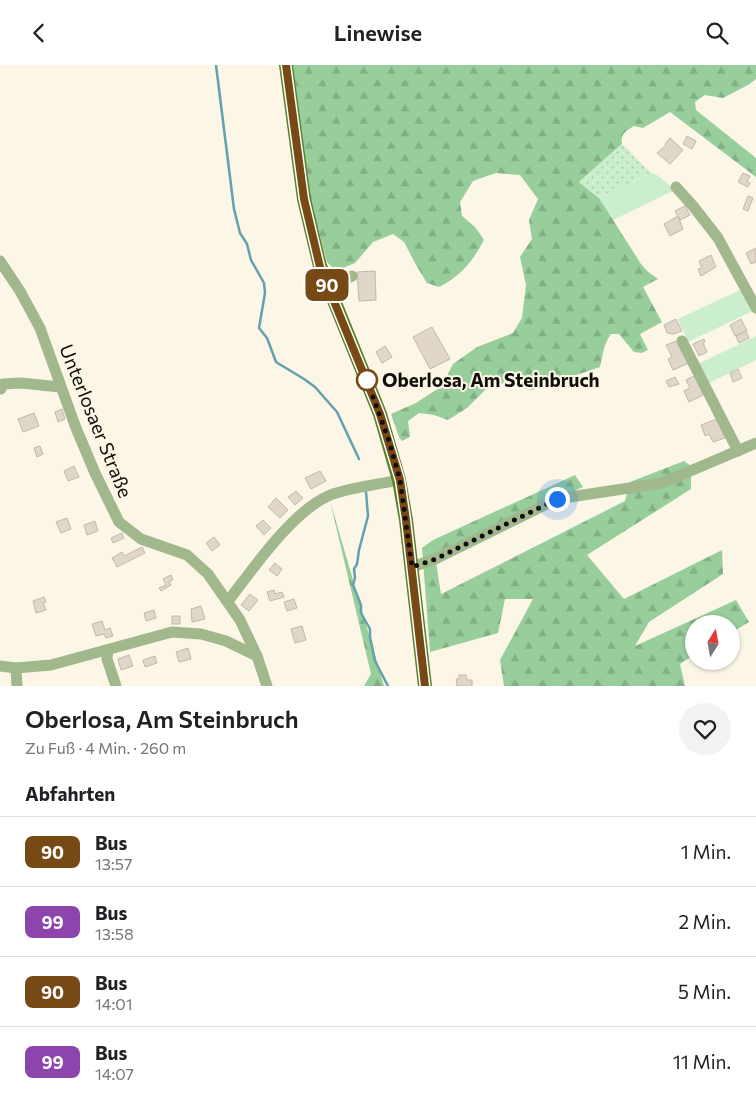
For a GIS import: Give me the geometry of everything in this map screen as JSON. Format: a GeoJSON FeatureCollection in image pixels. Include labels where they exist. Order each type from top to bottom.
{"type":"FeatureCollection","features":[{"type":"Feature","properties":{"kind":"main road"},"geometry":{"type":"LineString","coordinates":[[286,65],[304,199],[315,247],[327,284],[380,414],[400,480],[425,686]]}},
{"type":"Feature","properties":{"kind":"street"},"geometry":{"type":"LineString","coordinates":[[676,187],[718,238],[756,308]]}},
{"type":"Feature","properties":{"kind":"street","name":"Unterlosaer Straße"},"geometry":{"type":"LineString","coordinates":[[0,261],[20,291],[40,329],[60,387],[95,473],[120,522],[141,539],[187,555],[208,574],[240,620],[257,656],[267,686]]}},
{"type":"Feature","properties":{"kind":"street"},"geometry":{"type":"LineString","coordinates":[[327,284],[346,279],[352,275]]}},
{"type":"Feature","properties":{"kind":"street"},"geometry":{"type":"LineString","coordinates":[[682,341],[738,451]]}},
{"type":"Feature","properties":{"kind":"street"},"geometry":{"type":"LineString","coordinates":[[1,389],[4,384],[21,383],[60,387]]}},
{"type":"Feature","properties":{"kind":"street"},"geometry":{"type":"LineString","coordinates":[[412,567],[436,559],[557,499],[662,483],[756,443]]}},
{"type":"Feature","properties":{"kind":"street"},"geometry":{"type":"LineString","coordinates":[[228,601],[288,526],[320,501],[348,489],[400,480]]}},
{"type":"Feature","properties":{"kind":"street"},"geometry":{"type":"LineString","coordinates":[[0,666],[16,668],[51,665],[172,631],[201,633],[226,641],[257,656]]}},
{"type":"Feature","properties":{"kind":"street"},"geometry":{"type":"LineString","coordinates":[[108,650],[107,659],[116,686]]}},
{"type":"Feature","properties":{"kind":"street"},"geometry":{"type":"LineString","coordinates":[[16,668],[16,686]]}},
{"type":"Feature","properties":{"kind":"green space"},"geometry":{"type":"Polygon","coordinates":[[[293,65],[756,65],[756,79],[748,85],[723,98],[705,95],[695,102],[696,110],[756,158],[756,177],[670,112],[643,128],[634,126],[628,130],[623,135],[622,144],[579,182],[599,198],[641,264],[658,279],[643,287],[662,322],[640,334],[648,350],[642,353],[634,352],[619,334],[611,334],[605,346],[600,367],[532,390],[504,383],[488,387],[467,408],[448,420],[434,415],[419,413],[408,421],[410,437],[402,441],[391,414],[416,403],[442,386],[453,364],[477,347],[513,333],[522,318],[526,285],[520,257],[532,239],[529,220],[538,199],[520,175],[496,173],[473,181],[460,202],[462,216],[475,227],[484,240],[465,268],[454,278],[439,287],[427,283],[404,242],[393,234],[373,242],[355,263],[336,271],[327,262],[310,197],[293,65]]]}},
{"type":"Feature","properties":{"kind":"green space"},"geometry":{"type":"Polygon","coordinates":[[[622,144],[651,173],[599,198],[579,182],[622,144]]]}},
{"type":"Feature","properties":{"kind":"green space"},"geometry":{"type":"Polygon","coordinates":[[[651,173],[657,175],[675,190],[613,220],[599,198],[651,173]]]}},
{"type":"Feature","properties":{"kind":"green space"},"geometry":{"type":"Polygon","coordinates":[[[742,289],[753,311],[688,342],[678,319],[742,289]]]}},
{"type":"Feature","properties":{"kind":"green space"},"geometry":{"type":"Polygon","coordinates":[[[756,336],[756,360],[707,384],[698,364],[756,336]]]}},
{"type":"Feature","properties":{"kind":"green space"},"geometry":{"type":"Polygon","coordinates":[[[684,461],[691,466],[691,489],[587,555],[624,599],[722,550],[723,574],[649,622],[635,646],[685,623],[685,661],[680,664],[685,686],[504,686],[500,660],[533,599],[505,599],[498,633],[430,652],[422,548],[433,540],[575,475],[583,487],[435,556],[441,594],[625,501],[630,482],[684,461]]]}},
{"type":"Feature","properties":{"kind":"green space"},"geometry":{"type":"Polygon","coordinates":[[[330,501],[384,686],[364,686],[371,674],[330,501]]]}},
{"type":"Feature","properties":{"kind":"green space"},"geometry":{"type":"Polygon","coordinates":[[[736,600],[749,622],[740,628],[740,615],[703,615],[736,600]]]}},
{"type":"Feature","properties":{"kind":"building"},"geometry":{"type":"Polygon","coordinates":[[[687,136],[696,141],[692,149],[683,144],[687,136]]]}},
{"type":"Feature","properties":{"kind":"building"},"geometry":{"type":"Polygon","coordinates":[[[670,138],[683,150],[670,164],[657,153],[666,145],[670,138]]]}},
{"type":"Feature","properties":{"kind":"building"},"geometry":{"type":"Polygon","coordinates":[[[743,173],[750,176],[747,182],[750,183],[748,187],[738,182],[743,173]]]}},
{"type":"Feature","properties":{"kind":"building"},"geometry":{"type":"Polygon","coordinates":[[[748,196],[753,198],[748,211],[743,209],[748,196]]]}},
{"type":"Feature","properties":{"kind":"building"},"geometry":{"type":"Polygon","coordinates":[[[685,206],[690,215],[680,220],[675,211],[685,206]]]}},
{"type":"Feature","properties":{"kind":"building"},"geometry":{"type":"Polygon","coordinates":[[[678,216],[683,229],[670,236],[664,224],[678,216]]]}},
{"type":"Feature","properties":{"kind":"building"},"geometry":{"type":"Polygon","coordinates":[[[756,248],[756,262],[751,264],[746,253],[756,248]]]}},
{"type":"Feature","properties":{"kind":"building"},"geometry":{"type":"Polygon","coordinates":[[[711,255],[716,267],[701,276],[698,269],[702,268],[699,261],[711,255]]]}},
{"type":"Feature","properties":{"kind":"building"},"geometry":{"type":"Polygon","coordinates":[[[375,271],[376,300],[359,301],[357,272],[375,271]]]}},
{"type":"Feature","properties":{"kind":"building"},"geometry":{"type":"Polygon","coordinates":[[[676,319],[682,331],[673,334],[667,333],[664,325],[676,319]]]}},
{"type":"Feature","properties":{"kind":"building"},"geometry":{"type":"Polygon","coordinates":[[[741,319],[747,331],[735,336],[730,325],[741,319]]]}},
{"type":"Feature","properties":{"kind":"building"},"geometry":{"type":"Polygon","coordinates":[[[432,327],[450,359],[430,369],[413,337],[432,327]]]}},
{"type":"Feature","properties":{"kind":"building"},"geometry":{"type":"Polygon","coordinates":[[[746,331],[749,338],[739,343],[736,336],[746,331]]]}},
{"type":"Feature","properties":{"kind":"building"},"geometry":{"type":"Polygon","coordinates":[[[704,339],[705,342],[703,343],[707,352],[699,356],[693,344],[704,339]]]}},
{"type":"Feature","properties":{"kind":"building"},"geometry":{"type":"Polygon","coordinates":[[[679,340],[689,363],[673,370],[668,359],[672,357],[666,345],[679,340]]]}},
{"type":"Feature","properties":{"kind":"building"},"geometry":{"type":"Polygon","coordinates":[[[385,346],[392,357],[382,363],[376,352],[385,346]]]}},
{"type":"Feature","properties":{"kind":"building"},"geometry":{"type":"Polygon","coordinates":[[[738,369],[742,378],[733,382],[730,373],[738,369]]]}},
{"type":"Feature","properties":{"kind":"building"},"geometry":{"type":"Polygon","coordinates":[[[696,375],[705,394],[689,402],[684,391],[690,388],[686,380],[696,375]]]}},
{"type":"Feature","properties":{"kind":"building"},"geometry":{"type":"Polygon","coordinates":[[[675,377],[679,384],[669,387],[666,381],[675,377]]]}},
{"type":"Feature","properties":{"kind":"building"},"geometry":{"type":"Polygon","coordinates":[[[62,409],[65,419],[58,422],[55,412],[62,409]]]}},
{"type":"Feature","properties":{"kind":"building"},"geometry":{"type":"Polygon","coordinates":[[[34,413],[39,426],[23,432],[18,419],[34,413]]]}},
{"type":"Feature","properties":{"kind":"building"},"geometry":{"type":"Polygon","coordinates":[[[717,419],[725,438],[713,442],[709,434],[705,436],[701,425],[717,419]]]}},
{"type":"Feature","properties":{"kind":"building"},"geometry":{"type":"Polygon","coordinates":[[[40,446],[43,454],[37,457],[34,448],[40,446]]]}},
{"type":"Feature","properties":{"kind":"building"},"geometry":{"type":"Polygon","coordinates":[[[74,466],[79,477],[68,481],[64,471],[74,466]]]}},
{"type":"Feature","properties":{"kind":"building"},"geometry":{"type":"Polygon","coordinates":[[[320,471],[326,481],[311,489],[305,478],[320,471]]]}},
{"type":"Feature","properties":{"kind":"building"},"geometry":{"type":"Polygon","coordinates":[[[296,491],[303,498],[295,505],[288,497],[296,491]]]}},
{"type":"Feature","properties":{"kind":"building"},"geometry":{"type":"Polygon","coordinates":[[[276,498],[288,510],[280,518],[268,507],[276,498]]]}},
{"type":"Feature","properties":{"kind":"building"},"geometry":{"type":"Polygon","coordinates":[[[67,518],[71,529],[61,533],[56,522],[67,518]]]}},
{"type":"Feature","properties":{"kind":"building"},"geometry":{"type":"Polygon","coordinates":[[[263,520],[271,528],[264,535],[256,526],[263,520]]]}},
{"type":"Feature","properties":{"kind":"building"},"geometry":{"type":"Polygon","coordinates":[[[95,521],[98,531],[87,535],[84,525],[95,521]]]}},
{"type":"Feature","properties":{"kind":"building"},"geometry":{"type":"Polygon","coordinates":[[[122,533],[124,538],[113,543],[111,538],[122,533]]]}},
{"type":"Feature","properties":{"kind":"building"},"geometry":{"type":"Polygon","coordinates":[[[214,537],[220,545],[212,551],[206,543],[214,537]]]}},
{"type":"Feature","properties":{"kind":"building"},"geometry":{"type":"Polygon","coordinates":[[[142,547],[145,553],[117,567],[112,558],[122,552],[124,556],[142,547]]]}},
{"type":"Feature","properties":{"kind":"building"},"geometry":{"type":"Polygon","coordinates":[[[275,563],[282,569],[277,576],[269,570],[275,563]]]}},
{"type":"Feature","properties":{"kind":"building"},"geometry":{"type":"Polygon","coordinates":[[[171,575],[173,580],[169,582],[171,585],[161,591],[159,588],[166,585],[163,579],[171,575]]]}},
{"type":"Feature","properties":{"kind":"building"},"geometry":{"type":"Polygon","coordinates":[[[274,590],[275,594],[282,592],[284,597],[270,601],[267,592],[274,590]]]}},
{"type":"Feature","properties":{"kind":"building"},"geometry":{"type":"Polygon","coordinates":[[[250,594],[258,600],[249,611],[241,605],[250,594]]]}},
{"type":"Feature","properties":{"kind":"building"},"geometry":{"type":"Polygon","coordinates":[[[44,597],[46,602],[43,603],[46,610],[36,613],[33,601],[44,597]]]}},
{"type":"Feature","properties":{"kind":"building"},"geometry":{"type":"Polygon","coordinates":[[[294,599],[297,608],[287,611],[284,602],[294,599]]]}},
{"type":"Feature","properties":{"kind":"building"},"geometry":{"type":"Polygon","coordinates":[[[201,606],[205,619],[192,622],[191,609],[201,606]]]}},
{"type":"Feature","properties":{"kind":"building"},"geometry":{"type":"Polygon","coordinates":[[[154,610],[156,618],[146,621],[144,613],[154,610]]]}},
{"type":"Feature","properties":{"kind":"building"},"geometry":{"type":"Polygon","coordinates":[[[172,616],[180,616],[180,624],[172,624],[172,616]]]}},
{"type":"Feature","properties":{"kind":"building"},"geometry":{"type":"Polygon","coordinates":[[[102,621],[105,630],[110,628],[113,636],[106,638],[104,634],[96,636],[92,624],[102,621]]]}},
{"type":"Feature","properties":{"kind":"building"},"geometry":{"type":"Polygon","coordinates":[[[302,626],[306,640],[295,643],[291,629],[302,626]]]}},
{"type":"Feature","properties":{"kind":"building"},"geometry":{"type":"Polygon","coordinates":[[[188,648],[191,659],[179,662],[176,652],[188,648]]]}},
{"type":"Feature","properties":{"kind":"building"},"geometry":{"type":"Polygon","coordinates":[[[129,655],[133,666],[121,670],[118,659],[129,655]]]}},
{"type":"Feature","properties":{"kind":"building"},"geometry":{"type":"Polygon","coordinates":[[[155,656],[157,663],[145,667],[143,660],[155,656]]]}},
{"type":"Feature","properties":{"kind":"building"},"geometry":{"type":"Polygon","coordinates":[[[459,675],[466,675],[467,680],[472,680],[472,686],[457,686],[456,679],[459,679],[459,675]]]}},
{"type":"Feature","properties":{"kind":"waterway"},"geometry":{"type":"LineString","coordinates":[[216,65],[234,209],[240,233],[247,244],[251,260],[264,283],[265,293],[259,328],[267,338],[276,362],[315,387],[337,412],[359,459]]}},
{"type":"Feature","properties":{"kind":"waterway"},"geometry":{"type":"LineString","coordinates":[[366,492],[368,516],[357,564],[354,569],[355,578],[353,585],[361,605],[361,613],[370,629],[375,661],[388,686]]}},
{"type":"Feature","properties":{"kind":"bus line","name":"90"},"geometry":{"type":"LineString","coordinates":[[286,65],[295,141],[312,238],[320,267],[380,414],[400,480],[425,686]]}},
{"type":"Feature","properties":{"kind":"place","name":"Oberlosa, Am Steinbruch"},"geometry":{"type":"Point","coordinates":[367,380]}},
{"type":"Feature","properties":{"kind":"route"},"geometry":{"type":"LineString","coordinates":[[367,380],[389,441],[400,480],[412,567],[436,559],[557,499]]}}]}
